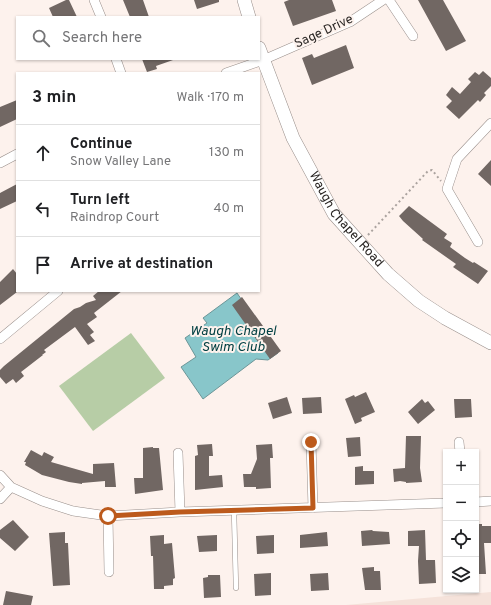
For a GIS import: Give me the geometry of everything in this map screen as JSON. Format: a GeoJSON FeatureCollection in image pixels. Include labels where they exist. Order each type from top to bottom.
{"type":"FeatureCollection","features":[{"type":"Feature","properties":{"kind":"main road"},"geometry":{"type":"LineString","coordinates":[[244,0],[249,16]]}},
{"type":"Feature","properties":{"kind":"main road","name":"Waugh Chapel Road"},"geometry":{"type":"LineString","coordinates":[[261,54],[293,138],[334,214],[388,274],[419,301],[445,318],[491,343]]}},
{"type":"Feature","properties":{"kind":"street"},"geometry":{"type":"LineString","coordinates":[[94,0],[101,16]]}},
{"type":"Feature","properties":{"kind":"street","name":"Sage Drive"},"geometry":{"type":"LineString","coordinates":[[261,54],[350,22],[383,0]]}},
{"type":"Feature","properties":{"kind":"street"},"geometry":{"type":"LineString","coordinates":[[389,0],[412,36]]}},
{"type":"Feature","properties":{"kind":"street"},"geometry":{"type":"LineString","coordinates":[[116,60],[121,72]]}},
{"type":"Feature","properties":{"kind":"street","name":"Sage Drive"},"geometry":{"type":"LineString","coordinates":[[228,72],[250,60]]}},
{"type":"Feature","properties":{"kind":"street"},"geometry":{"type":"LineString","coordinates":[[478,242],[447,189],[457,159],[491,123]]}},
{"type":"Feature","properties":{"kind":"street"},"geometry":{"type":"LineString","coordinates":[[0,163],[16,155]]}},
{"type":"Feature","properties":{"kind":"street"},"geometry":{"type":"LineString","coordinates":[[0,339],[57,292]]}},
{"type":"Feature","properties":{"kind":"street"},"geometry":{"type":"LineString","coordinates":[[311,442],[313,508]]}},
{"type":"Feature","properties":{"kind":"street"},"geometry":{"type":"LineString","coordinates":[[459,442],[460,449]]}},
{"type":"Feature","properties":{"kind":"street"},"geometry":{"type":"LineString","coordinates":[[178,453],[180,512]]}},
{"type":"Feature","properties":{"kind":"street"},"geometry":{"type":"LineString","coordinates":[[0,475],[11,487],[42,501],[73,511],[108,516],[180,512],[443,503]]}},
{"type":"Feature","properties":{"kind":"street"},"geometry":{"type":"LineString","coordinates":[[0,499],[11,487]]}},
{"type":"Feature","properties":{"kind":"street"},"geometry":{"type":"LineString","coordinates":[[479,502],[491,501]]}},
{"type":"Feature","properties":{"kind":"street"},"geometry":{"type":"LineString","coordinates":[[108,516],[109,572]]}},
{"type":"Feature","properties":{"kind":"lane"},"geometry":{"type":"LineString","coordinates":[[234,511],[236,588]]}},
{"type":"Feature","properties":{"kind":"path"},"geometry":{"type":"LineString","coordinates":[[360,243],[428,171],[432,170],[447,189]]}},
{"type":"Feature","properties":{"kind":"shaded area"},"geometry":{"type":"Polygon","coordinates":[[[491,592],[491,605],[346,605],[491,592]]]}},
{"type":"Feature","properties":{"kind":"green space"},"geometry":{"type":"Polygon","coordinates":[[[131,333],[165,378],[93,431],[59,386],[131,333]]]}},
{"type":"Feature","properties":{"kind":"water","name":"Waugh Chapel Swim Club"},"geometry":{"type":"Polygon","coordinates":[[[237,293],[278,353],[268,360],[256,359],[203,399],[181,367],[196,357],[185,338],[207,323],[203,318],[237,293]]]}},
{"type":"Feature","properties":{"kind":"building"},"geometry":{"type":"Polygon","coordinates":[[[69,0],[77,16],[53,16],[49,8],[69,0]]]}},
{"type":"Feature","properties":{"kind":"building"},"geometry":{"type":"Polygon","coordinates":[[[123,0],[143,0],[149,16],[130,16],[123,0]]]}},
{"type":"Feature","properties":{"kind":"building"},"geometry":{"type":"Polygon","coordinates":[[[194,0],[219,0],[219,2],[197,9],[194,0]]]}},
{"type":"Feature","properties":{"kind":"building"},"geometry":{"type":"Polygon","coordinates":[[[289,0],[332,0],[336,11],[293,26],[284,2],[289,0]]]}},
{"type":"Feature","properties":{"kind":"building"},"geometry":{"type":"Polygon","coordinates":[[[418,0],[443,0],[466,41],[446,51],[418,0]]]}},
{"type":"Feature","properties":{"kind":"building"},"geometry":{"type":"Polygon","coordinates":[[[346,45],[354,68],[312,85],[302,58],[312,54],[314,58],[346,45]]]}},
{"type":"Feature","properties":{"kind":"building"},"geometry":{"type":"Polygon","coordinates":[[[142,60],[173,60],[156,66],[157,69],[147,72],[142,60]]]}},
{"type":"Feature","properties":{"kind":"building"},"geometry":{"type":"Polygon","coordinates":[[[483,71],[491,78],[491,86],[484,93],[486,95],[480,102],[478,100],[459,119],[446,107],[452,101],[446,95],[452,87],[460,94],[471,82],[468,79],[475,72],[479,75],[483,71]]]}},
{"type":"Feature","properties":{"kind":"building"},"geometry":{"type":"Polygon","coordinates":[[[16,100],[16,119],[0,127],[0,107],[16,100]]]}},
{"type":"Feature","properties":{"kind":"building"},"geometry":{"type":"Polygon","coordinates":[[[491,160],[491,186],[478,174],[491,160]]]}},
{"type":"Feature","properties":{"kind":"building"},"geometry":{"type":"Polygon","coordinates":[[[16,185],[16,201],[0,209],[0,193],[16,185]]]}},
{"type":"Feature","properties":{"kind":"building"},"geometry":{"type":"Polygon","coordinates":[[[409,206],[447,234],[444,238],[452,243],[450,247],[465,258],[488,271],[478,284],[453,267],[456,264],[422,240],[423,239],[403,221],[399,216],[409,206]]]}},
{"type":"Feature","properties":{"kind":"building"},"geometry":{"type":"Polygon","coordinates":[[[13,269],[16,273],[17,292],[0,305],[0,282],[13,269]]]}},
{"type":"Feature","properties":{"kind":"building"},"geometry":{"type":"Polygon","coordinates":[[[98,292],[121,292],[94,313],[97,317],[87,324],[94,332],[90,335],[95,341],[88,345],[75,327],[44,350],[46,352],[43,355],[21,372],[24,376],[16,383],[13,379],[6,384],[0,377],[0,370],[74,309],[96,300],[93,296],[98,292]]]}},
{"type":"Feature","properties":{"kind":"building"},"geometry":{"type":"Polygon","coordinates":[[[242,297],[281,351],[270,359],[232,305],[242,297]]]}},
{"type":"Feature","properties":{"kind":"building"},"geometry":{"type":"Polygon","coordinates":[[[366,392],[375,412],[361,418],[362,421],[355,424],[345,399],[354,395],[355,397],[366,392]]]}},
{"type":"Feature","properties":{"kind":"building"},"geometry":{"type":"Polygon","coordinates":[[[287,397],[292,413],[273,419],[268,403],[287,397]]]}},
{"type":"Feature","properties":{"kind":"building"},"geometry":{"type":"Polygon","coordinates":[[[321,397],[322,413],[303,414],[302,398],[321,397]]]}},
{"type":"Feature","properties":{"kind":"building"},"geometry":{"type":"Polygon","coordinates":[[[422,399],[425,403],[428,401],[435,410],[418,424],[408,412],[422,399]]]}},
{"type":"Feature","properties":{"kind":"building"},"geometry":{"type":"Polygon","coordinates":[[[454,399],[471,399],[472,417],[455,418],[454,399]]]}},
{"type":"Feature","properties":{"kind":"building"},"geometry":{"type":"Polygon","coordinates":[[[406,436],[421,436],[420,468],[422,482],[394,482],[393,469],[405,468],[406,436]]]}},
{"type":"Feature","properties":{"kind":"building"},"geometry":{"type":"Polygon","coordinates":[[[360,437],[361,456],[348,457],[346,438],[360,437]]]}},
{"type":"Feature","properties":{"kind":"building"},"geometry":{"type":"Polygon","coordinates":[[[212,444],[213,456],[209,456],[209,476],[222,475],[223,487],[195,490],[195,456],[198,455],[197,445],[212,444]]]}},
{"type":"Feature","properties":{"kind":"building"},"geometry":{"type":"Polygon","coordinates":[[[272,444],[273,458],[270,458],[271,488],[256,489],[256,487],[244,487],[243,474],[251,474],[257,459],[256,445],[272,444]]]}},
{"type":"Feature","properties":{"kind":"building"},"geometry":{"type":"Polygon","coordinates":[[[143,448],[159,448],[163,490],[135,494],[134,478],[143,478],[143,448]]]}},
{"type":"Feature","properties":{"kind":"building"},"geometry":{"type":"Polygon","coordinates":[[[31,450],[42,456],[44,452],[54,457],[51,462],[93,474],[93,464],[114,463],[116,487],[105,487],[105,481],[82,484],[42,475],[25,465],[26,462],[24,462],[31,450]]]}},
{"type":"Feature","properties":{"kind":"building"},"geometry":{"type":"Polygon","coordinates":[[[363,466],[363,471],[374,471],[374,484],[355,485],[355,467],[363,466]]]}},
{"type":"Feature","properties":{"kind":"building"},"geometry":{"type":"Polygon","coordinates":[[[13,520],[29,537],[15,551],[0,538],[0,530],[13,520]]]}},
{"type":"Feature","properties":{"kind":"building"},"geometry":{"type":"Polygon","coordinates":[[[479,524],[482,524],[482,526],[491,526],[491,543],[484,543],[486,574],[479,574],[479,524]]]}},
{"type":"Feature","properties":{"kind":"building"},"geometry":{"type":"Polygon","coordinates":[[[372,530],[389,532],[390,544],[362,546],[361,531],[372,530]]]}},
{"type":"Feature","properties":{"kind":"building"},"geometry":{"type":"Polygon","coordinates":[[[425,530],[426,560],[435,560],[436,583],[419,584],[419,546],[408,546],[408,531],[425,530]]]}},
{"type":"Feature","properties":{"kind":"building"},"geometry":{"type":"Polygon","coordinates":[[[65,532],[65,543],[68,543],[70,585],[53,586],[49,533],[65,532]]]}},
{"type":"Feature","properties":{"kind":"building"},"geometry":{"type":"Polygon","coordinates":[[[327,532],[328,546],[300,548],[300,535],[327,532]]]}},
{"type":"Feature","properties":{"kind":"building"},"geometry":{"type":"Polygon","coordinates":[[[164,535],[164,544],[172,543],[175,578],[173,579],[173,585],[164,586],[164,589],[154,589],[153,556],[151,556],[150,536],[164,535]]]}},
{"type":"Feature","properties":{"kind":"building"},"geometry":{"type":"Polygon","coordinates":[[[217,535],[217,551],[199,552],[197,536],[217,535]]]}},
{"type":"Feature","properties":{"kind":"building"},"geometry":{"type":"Polygon","coordinates":[[[274,535],[274,553],[257,554],[256,536],[274,535]]]}},
{"type":"Feature","properties":{"kind":"building"},"geometry":{"type":"Polygon","coordinates":[[[374,567],[374,571],[380,571],[381,590],[365,590],[362,568],[374,567]]]}},
{"type":"Feature","properties":{"kind":"building"},"geometry":{"type":"Polygon","coordinates":[[[271,573],[271,595],[255,596],[254,574],[271,573]]]}},
{"type":"Feature","properties":{"kind":"building"},"geometry":{"type":"Polygon","coordinates":[[[328,573],[329,590],[311,591],[310,574],[328,573]]]}},
{"type":"Feature","properties":{"kind":"building"},"geometry":{"type":"Polygon","coordinates":[[[208,575],[220,575],[221,597],[204,598],[203,578],[208,577],[208,575]]]}},
{"type":"Feature","properties":{"kind":"building"},"geometry":{"type":"Polygon","coordinates":[[[6,591],[33,596],[31,605],[3,605],[6,591]]]}},
{"type":"Feature","properties":{"kind":"route"},"geometry":{"type":"LineString","coordinates":[[108,516],[313,508],[311,442]]}}]}
